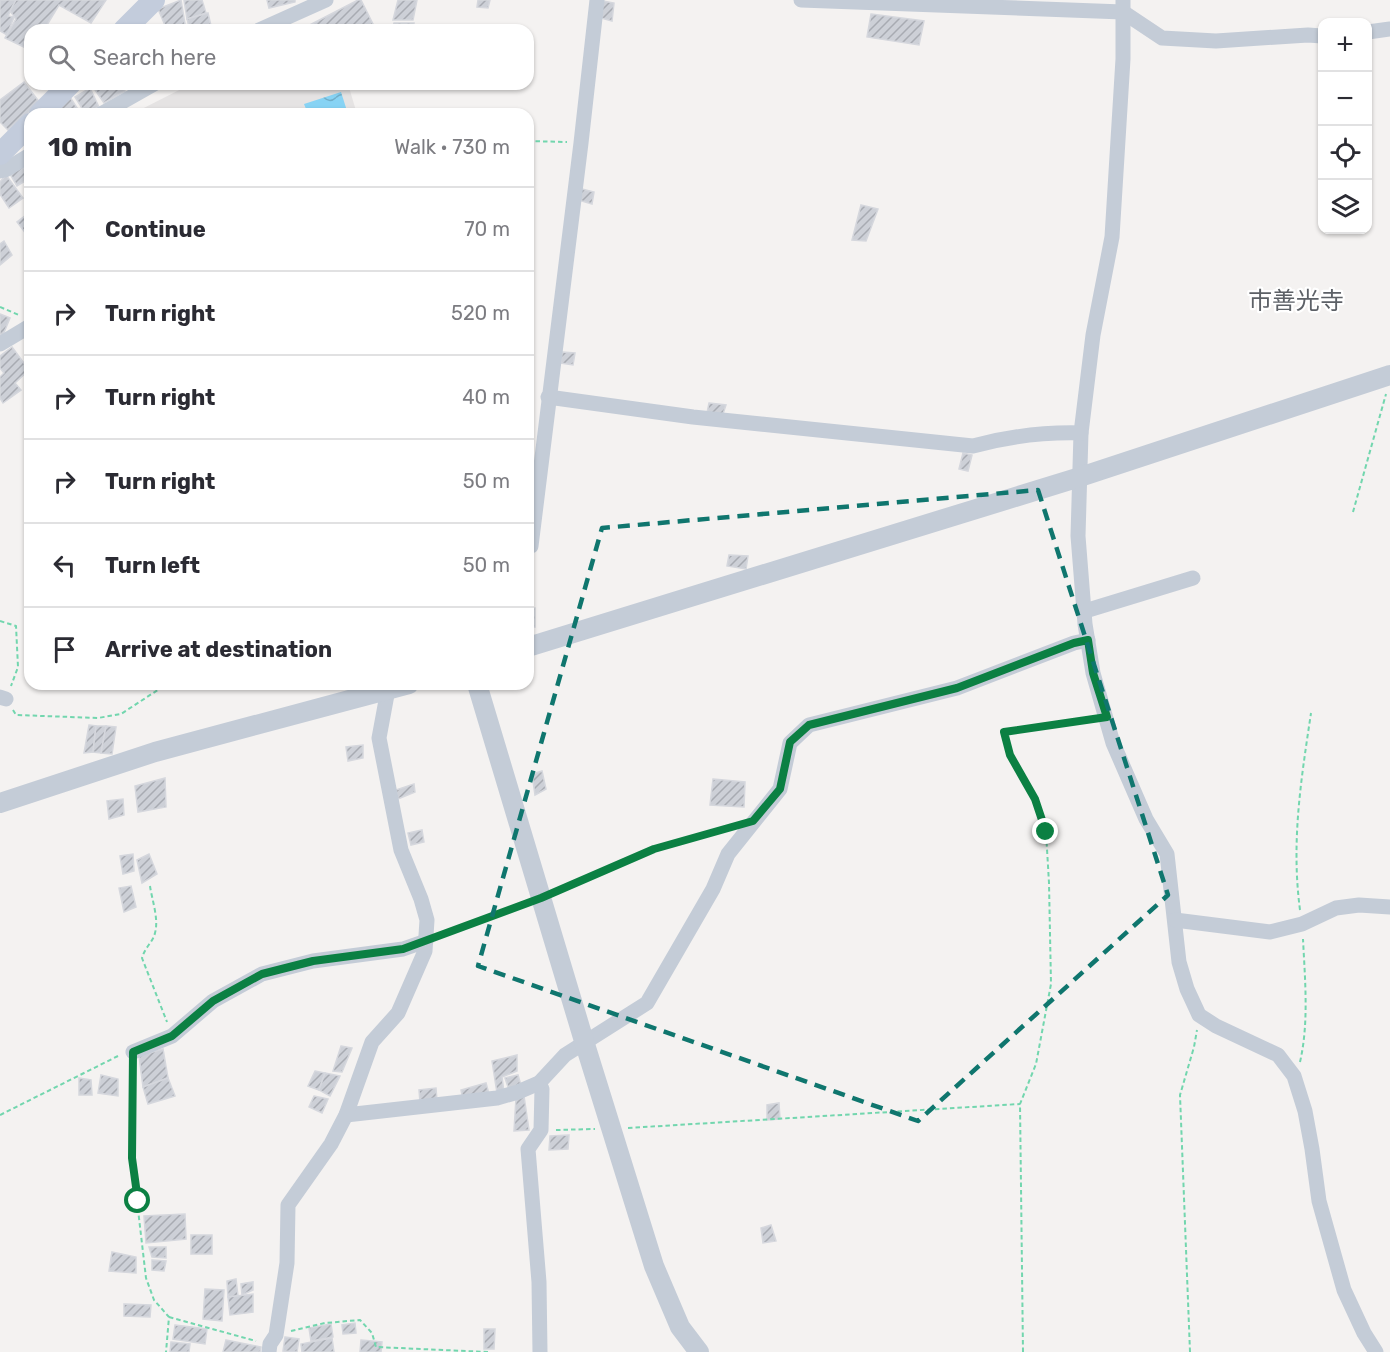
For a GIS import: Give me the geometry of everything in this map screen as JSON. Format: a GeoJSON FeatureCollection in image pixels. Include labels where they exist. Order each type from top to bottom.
{"type":"FeatureCollection","features":[{"type":"Feature","properties":{"kind":"main road"},"geometry":{"type":"LineString","coordinates":[[130,24],[150,2]]}},
{"type":"Feature","properties":{"kind":"main road"},"geometry":{"type":"LineString","coordinates":[[46,108],[64,90]]}},
{"type":"Feature","properties":{"kind":"main road"},"geometry":{"type":"LineString","coordinates":[[0,154],[24,130]]}},
{"type":"Feature","properties":{"kind":"street"},"geometry":{"type":"LineString","coordinates":[[272,24],[326,0]]}},
{"type":"Feature","properties":{"kind":"street"},"geometry":{"type":"LineString","coordinates":[[534,520],[597,0]]}},
{"type":"Feature","properties":{"kind":"street"},"geometry":{"type":"LineString","coordinates":[[801,0],[1123,6],[1162,38],[1216,41],[1318,36]]}},
{"type":"Feature","properties":{"kind":"street"},"geometry":{"type":"LineString","coordinates":[[1123,6],[1123,59],[1112,237],[1093,335],[1081,433],[1078,536],[1093,673],[1113,743],[1146,819],[1167,854],[1179,962],[1187,989],[1199,1015],[1216,1026],[1278,1055],[1294,1076],[1305,1111],[1319,1201],[1344,1290],[1364,1333],[1376,1352]]}},
{"type":"Feature","properties":{"kind":"street"},"geometry":{"type":"LineString","coordinates":[[1372,31],[1390,29]]}},
{"type":"Feature","properties":{"kind":"street"},"geometry":{"type":"LineString","coordinates":[[112,108],[143,90]]}},
{"type":"Feature","properties":{"kind":"street"},"geometry":{"type":"LineString","coordinates":[[0,171],[24,159]]}},
{"type":"Feature","properties":{"kind":"street"},"geometry":{"type":"LineString","coordinates":[[0,344],[24,322]]}},
{"type":"Feature","properties":{"kind":"street"},"geometry":{"type":"LineString","coordinates":[[534,645],[1388,382]]}},
{"type":"Feature","properties":{"kind":"street"},"geometry":{"type":"LineString","coordinates":[[548,397],[693,417],[973,446],[1006,437],[1053,432],[1081,433]]}},
{"type":"Feature","properties":{"kind":"street"},"geometry":{"type":"LineString","coordinates":[[1085,611],[1193,578]]}},
{"type":"Feature","properties":{"kind":"street"},"geometry":{"type":"LineString","coordinates":[[346,1114],[497,1098],[518,1092],[539,1083],[565,1055],[584,1041],[647,1004],[713,889],[728,854],[780,789],[790,742],[809,725],[957,688],[1074,643],[1088,640]]}},
{"type":"Feature","properties":{"kind":"street"},"geometry":{"type":"LineString","coordinates":[[0,803],[155,752],[377,690]]}},
{"type":"Feature","properties":{"kind":"street"},"geometry":{"type":"LineString","coordinates":[[272,1343],[287,1263],[288,1204],[331,1144],[346,1114],[372,1042],[398,1013],[426,941],[427,920],[401,850],[379,738],[387,690]]}},
{"type":"Feature","properties":{"kind":"street"},"geometry":{"type":"LineString","coordinates":[[479,690],[654,1266],[680,1327],[699,1352]]}},
{"type":"Feature","properties":{"kind":"street"},"geometry":{"type":"LineString","coordinates":[[1175,920],[1270,932],[1302,924],[1336,908],[1359,905],[1390,907]]}},
{"type":"Feature","properties":{"kind":"street"},"geometry":{"type":"LineString","coordinates":[[133,1052],[172,1036],[213,1001],[262,974],[313,961],[403,949],[426,941]]}},
{"type":"Feature","properties":{"kind":"street"},"geometry":{"type":"LineString","coordinates":[[539,1083],[542,1089],[541,1130],[528,1149],[539,1282],[540,1352]]}},
{"type":"Feature","properties":{"kind":"path"},"geometry":{"type":"LineString","coordinates":[[534,141],[581,142]]}},
{"type":"Feature","properties":{"kind":"path"},"geometry":{"type":"LineString","coordinates":[[0,308],[24,320]]}},
{"type":"Feature","properties":{"kind":"path"},"geometry":{"type":"LineString","coordinates":[[1353,512],[1388,382]]}},
{"type":"Feature","properties":{"kind":"path"},"geometry":{"type":"LineString","coordinates":[[0,621],[16,626],[18,667],[3,698],[16,715],[98,718],[121,714],[158,690]]}},
{"type":"Feature","properties":{"kind":"path"},"geometry":{"type":"LineString","coordinates":[[1296,1083],[1304,1047],[1306,984],[1296,880],[1297,808],[1311,712]]}},
{"type":"Feature","properties":{"kind":"path"},"geometry":{"type":"LineString","coordinates":[[1023,1352],[1020,1104],[1036,1064],[1052,984],[1049,883],[1046,832],[1035,799],[1010,755],[1004,732],[1107,717]]}},
{"type":"Feature","properties":{"kind":"path"},"geometry":{"type":"LineString","coordinates":[[426,941],[541,898],[654,849],[753,821]]}},
{"type":"Feature","properties":{"kind":"path"},"geometry":{"type":"LineString","coordinates":[[150,886],[156,923],[155,935],[144,948],[142,958],[172,1036]]}},
{"type":"Feature","properties":{"kind":"path"},"geometry":{"type":"LineString","coordinates":[[1190,1352],[1180,1095],[1194,1047],[1199,1015]]}},
{"type":"Feature","properties":{"kind":"path"},"geometry":{"type":"LineString","coordinates":[[0,1115],[113,1057],[133,1052],[132,1158],[146,1278],[154,1300],[169,1317],[272,1343],[325,1323],[360,1320],[372,1333],[376,1347],[488,1352]]}},
{"type":"Feature","properties":{"kind":"path"},"geometry":{"type":"LineString","coordinates":[[541,1130],[613,1129],[1020,1104]]}},
{"type":"Feature","properties":{"kind":"path"},"geometry":{"type":"LineString","coordinates":[[166,1352],[169,1317]]}},
{"type":"Feature","properties":{"kind":"highlighted area"},"geometry":{"type":"Polygon","coordinates":[[[1038,490],[1168,895],[918,1121],[478,966],[602,528],[1038,490]]]}},
{"type":"Feature","properties":{"kind":"shaded area"},"geometry":{"type":"Polygon","coordinates":[[[179,90],[350,90],[355,108],[144,108],[179,90]]]}},
{"type":"Feature","properties":{"kind":"water"},"geometry":{"type":"Polygon","coordinates":[[[341,92],[346,108],[306,108],[304,104],[341,92]]]}},
{"type":"Feature","properties":{"kind":"building"},"geometry":{"type":"Polygon","coordinates":[[[0,0],[16,0],[8,16],[14,17],[7,35],[0,31],[0,0]]]}},
{"type":"Feature","properties":{"kind":"building"},"geometry":{"type":"Polygon","coordinates":[[[16,0],[106,0],[91,23],[59,5],[48,24],[24,24],[24,47],[5,38],[16,19],[10,11],[16,0]]]}},
{"type":"Feature","properties":{"kind":"building"},"geometry":{"type":"Polygon","coordinates":[[[181,0],[185,24],[164,24],[158,9],[181,0]]]}},
{"type":"Feature","properties":{"kind":"building"},"geometry":{"type":"Polygon","coordinates":[[[184,0],[202,0],[206,13],[187,19],[184,0]]]}},
{"type":"Feature","properties":{"kind":"building"},"geometry":{"type":"Polygon","coordinates":[[[267,0],[295,0],[295,2],[269,8],[267,0]]]}},
{"type":"Feature","properties":{"kind":"building"},"geometry":{"type":"Polygon","coordinates":[[[361,0],[373,24],[312,24],[361,0]]]}},
{"type":"Feature","properties":{"kind":"building"},"geometry":{"type":"Polygon","coordinates":[[[398,0],[417,0],[413,20],[393,20],[398,0]]]}},
{"type":"Feature","properties":{"kind":"building"},"geometry":{"type":"Polygon","coordinates":[[[478,0],[490,0],[488,8],[477,7],[478,0]]]}},
{"type":"Feature","properties":{"kind":"building"},"geometry":{"type":"Polygon","coordinates":[[[603,1],[614,3],[612,21],[601,18],[603,1]]]}},
{"type":"Feature","properties":{"kind":"building"},"geometry":{"type":"Polygon","coordinates":[[[208,13],[211,24],[188,24],[187,19],[208,13]]]}},
{"type":"Feature","properties":{"kind":"building"},"geometry":{"type":"Polygon","coordinates":[[[871,14],[924,21],[919,45],[867,37],[871,14]]]}},
{"type":"Feature","properties":{"kind":"building"},"geometry":{"type":"Polygon","coordinates":[[[24,82],[24,90],[30,90],[40,103],[34,108],[24,108],[24,116],[8,130],[0,122],[0,100],[24,82]]]}},
{"type":"Feature","properties":{"kind":"building"},"geometry":{"type":"Polygon","coordinates":[[[91,90],[99,107],[82,108],[75,97],[91,90]]]}},
{"type":"Feature","properties":{"kind":"building"},"geometry":{"type":"Polygon","coordinates":[[[95,90],[125,91],[104,103],[95,90]]]}},
{"type":"Feature","properties":{"kind":"building"},"geometry":{"type":"Polygon","coordinates":[[[68,94],[77,108],[56,108],[54,105],[68,94]]]}},
{"type":"Feature","properties":{"kind":"building"},"geometry":{"type":"Polygon","coordinates":[[[22,165],[24,182],[17,186],[10,174],[22,165]]]}},
{"type":"Feature","properties":{"kind":"building"},"geometry":{"type":"Polygon","coordinates":[[[6,175],[23,198],[9,208],[0,194],[0,182],[6,175]]]}},
{"type":"Feature","properties":{"kind":"building"},"geometry":{"type":"Polygon","coordinates":[[[578,188],[594,192],[592,204],[575,199],[578,188]]]}},
{"type":"Feature","properties":{"kind":"building"},"geometry":{"type":"Polygon","coordinates":[[[861,205],[878,209],[866,241],[852,240],[861,205]]]}},
{"type":"Feature","properties":{"kind":"building"},"geometry":{"type":"Polygon","coordinates":[[[24,217],[24,231],[17,222],[24,217]]]}},
{"type":"Feature","properties":{"kind":"building"},"geometry":{"type":"Polygon","coordinates":[[[4,241],[12,255],[0,265],[0,244],[4,241]]]}},
{"type":"Feature","properties":{"kind":"building"},"geometry":{"type":"Polygon","coordinates":[[[0,314],[10,318],[3,335],[0,335],[0,314]]]}},
{"type":"Feature","properties":{"kind":"building"},"geometry":{"type":"Polygon","coordinates":[[[12,347],[24,363],[24,375],[15,383],[21,390],[3,403],[0,398],[0,377],[4,373],[0,368],[0,356],[12,347]]]}},
{"type":"Feature","properties":{"kind":"building"},"geometry":{"type":"Polygon","coordinates":[[[562,352],[575,353],[573,365],[561,363],[562,352]]]}},
{"type":"Feature","properties":{"kind":"building"},"geometry":{"type":"Polygon","coordinates":[[[709,403],[726,405],[723,414],[707,413],[709,403]]]}},
{"type":"Feature","properties":{"kind":"building"},"geometry":{"type":"Polygon","coordinates":[[[963,453],[972,455],[968,471],[959,469],[963,453]]]}},
{"type":"Feature","properties":{"kind":"building"},"geometry":{"type":"Polygon","coordinates":[[[729,555],[748,556],[746,569],[727,566],[729,555]]]}},
{"type":"Feature","properties":{"kind":"building"},"geometry":{"type":"Polygon","coordinates":[[[89,725],[96,726],[93,752],[84,753],[89,725]]]}},
{"type":"Feature","properties":{"kind":"building"},"geometry":{"type":"Polygon","coordinates":[[[96,726],[106,726],[101,753],[93,752],[96,726]]]}},
{"type":"Feature","properties":{"kind":"building"},"geometry":{"type":"Polygon","coordinates":[[[106,726],[116,727],[112,754],[101,753],[106,726]]]}},
{"type":"Feature","properties":{"kind":"building"},"geometry":{"type":"Polygon","coordinates":[[[363,745],[363,758],[348,761],[346,747],[363,745]]]}},
{"type":"Feature","properties":{"kind":"building"},"geometry":{"type":"Polygon","coordinates":[[[542,771],[546,789],[535,795],[532,774],[542,771]]]}},
{"type":"Feature","properties":{"kind":"building"},"geometry":{"type":"Polygon","coordinates":[[[165,778],[166,807],[138,812],[135,786],[165,778]]]}},
{"type":"Feature","properties":{"kind":"building"},"geometry":{"type":"Polygon","coordinates":[[[713,779],[745,782],[744,807],[710,805],[713,779]]]}},
{"type":"Feature","properties":{"kind":"building"},"geometry":{"type":"Polygon","coordinates":[[[414,784],[415,792],[398,799],[396,790],[414,784]]]}},
{"type":"Feature","properties":{"kind":"building"},"geometry":{"type":"Polygon","coordinates":[[[123,799],[124,815],[109,819],[107,801],[123,799]]]}},
{"type":"Feature","properties":{"kind":"building"},"geometry":{"type":"Polygon","coordinates":[[[422,830],[424,842],[411,845],[408,833],[422,830]]]}},
{"type":"Feature","properties":{"kind":"building"},"geometry":{"type":"Polygon","coordinates":[[[133,854],[134,871],[123,874],[120,856],[133,854]]]}},
{"type":"Feature","properties":{"kind":"building"},"geometry":{"type":"Polygon","coordinates":[[[149,854],[157,874],[142,883],[137,860],[149,854]]]}},
{"type":"Feature","properties":{"kind":"building"},"geometry":{"type":"Polygon","coordinates":[[[131,886],[136,907],[124,912],[119,888],[131,886]]]}},
{"type":"Feature","properties":{"kind":"building"},"geometry":{"type":"Polygon","coordinates":[[[341,1046],[352,1048],[342,1072],[333,1071],[341,1046]]]}},
{"type":"Feature","properties":{"kind":"building"},"geometry":{"type":"Polygon","coordinates":[[[163,1049],[168,1078],[143,1087],[139,1056],[163,1049]]]}},
{"type":"Feature","properties":{"kind":"building"},"geometry":{"type":"Polygon","coordinates":[[[517,1055],[517,1071],[502,1077],[504,1092],[497,1093],[492,1061],[517,1055]]]}},
{"type":"Feature","properties":{"kind":"building"},"geometry":{"type":"Polygon","coordinates":[[[315,1071],[325,1073],[319,1090],[308,1086],[315,1071]]]}},
{"type":"Feature","properties":{"kind":"building"},"geometry":{"type":"Polygon","coordinates":[[[325,1073],[340,1076],[330,1096],[319,1090],[325,1073]]]}},
{"type":"Feature","properties":{"kind":"building"},"geometry":{"type":"Polygon","coordinates":[[[101,1075],[118,1079],[118,1096],[98,1093],[101,1075]]]}},
{"type":"Feature","properties":{"kind":"building"},"geometry":{"type":"Polygon","coordinates":[[[518,1075],[521,1085],[509,1090],[505,1078],[518,1075]]]}},
{"type":"Feature","properties":{"kind":"building"},"geometry":{"type":"Polygon","coordinates":[[[79,1078],[91,1080],[92,1095],[79,1095],[79,1078]]]}},
{"type":"Feature","properties":{"kind":"building"},"geometry":{"type":"Polygon","coordinates":[[[168,1078],[175,1096],[148,1104],[143,1087],[168,1078]]]}},
{"type":"Feature","properties":{"kind":"building"},"geometry":{"type":"Polygon","coordinates":[[[486,1083],[489,1094],[463,1100],[461,1090],[486,1083]]]}},
{"type":"Feature","properties":{"kind":"building"},"geometry":{"type":"Polygon","coordinates":[[[436,1088],[437,1101],[420,1102],[419,1090],[436,1088]]]}},
{"type":"Feature","properties":{"kind":"building"},"geometry":{"type":"Polygon","coordinates":[[[314,1096],[328,1099],[322,1113],[309,1107],[314,1096]]]}},
{"type":"Feature","properties":{"kind":"building"},"geometry":{"type":"Polygon","coordinates":[[[524,1096],[529,1130],[514,1131],[516,1098],[524,1096]]]}},
{"type":"Feature","properties":{"kind":"building"},"geometry":{"type":"Polygon","coordinates":[[[779,1103],[780,1119],[767,1120],[767,1105],[779,1103]]]}},
{"type":"Feature","properties":{"kind":"building"},"geometry":{"type":"Polygon","coordinates":[[[569,1135],[568,1149],[549,1150],[550,1136],[569,1135]]]}},
{"type":"Feature","properties":{"kind":"building"},"geometry":{"type":"Polygon","coordinates":[[[185,1214],[186,1239],[146,1243],[144,1216],[185,1214]]]}},
{"type":"Feature","properties":{"kind":"building"},"geometry":{"type":"Polygon","coordinates":[[[771,1225],[776,1241],[763,1243],[761,1228],[771,1225]]]}},
{"type":"Feature","properties":{"kind":"building"},"geometry":{"type":"Polygon","coordinates":[[[191,1235],[212,1235],[212,1254],[191,1254],[191,1235]]]}},
{"type":"Feature","properties":{"kind":"building"},"geometry":{"type":"Polygon","coordinates":[[[149,1247],[166,1247],[166,1258],[152,1257],[149,1247]]]}},
{"type":"Feature","properties":{"kind":"building"},"geometry":{"type":"Polygon","coordinates":[[[112,1252],[136,1257],[136,1273],[109,1271],[112,1252]]]}},
{"type":"Feature","properties":{"kind":"building"},"geometry":{"type":"Polygon","coordinates":[[[152,1260],[166,1261],[164,1271],[152,1270],[152,1260]]]}},
{"type":"Feature","properties":{"kind":"building"},"geometry":{"type":"Polygon","coordinates":[[[236,1279],[238,1296],[228,1297],[227,1281],[236,1279]]]}},
{"type":"Feature","properties":{"kind":"building"},"geometry":{"type":"Polygon","coordinates":[[[253,1282],[253,1290],[242,1295],[241,1284],[253,1282]]]}},
{"type":"Feature","properties":{"kind":"building"},"geometry":{"type":"Polygon","coordinates":[[[205,1289],[224,1290],[222,1321],[203,1319],[205,1289]]]}},
{"type":"Feature","properties":{"kind":"building"},"geometry":{"type":"Polygon","coordinates":[[[253,1294],[253,1312],[230,1315],[228,1297],[253,1294]]]}},
{"type":"Feature","properties":{"kind":"building"},"geometry":{"type":"Polygon","coordinates":[[[124,1304],[151,1305],[150,1317],[124,1316],[124,1304]]]}},
{"type":"Feature","properties":{"kind":"building"},"geometry":{"type":"Polygon","coordinates":[[[355,1323],[356,1333],[343,1334],[342,1325],[355,1323]]]}},
{"type":"Feature","properties":{"kind":"building"},"geometry":{"type":"Polygon","coordinates":[[[331,1324],[333,1337],[311,1341],[309,1328],[331,1324]]]}},
{"type":"Feature","properties":{"kind":"building"},"geometry":{"type":"Polygon","coordinates":[[[175,1325],[207,1329],[205,1344],[173,1339],[175,1325]]]}},
{"type":"Feature","properties":{"kind":"building"},"geometry":{"type":"Polygon","coordinates":[[[484,1329],[495,1329],[494,1349],[484,1349],[484,1329]]]}},
{"type":"Feature","properties":{"kind":"building"},"geometry":{"type":"Polygon","coordinates":[[[285,1337],[299,1339],[297,1352],[283,1351],[285,1337]]]}},
{"type":"Feature","properties":{"kind":"building"},"geometry":{"type":"Polygon","coordinates":[[[332,1338],[334,1352],[302,1352],[301,1344],[332,1338]]]}},
{"type":"Feature","properties":{"kind":"building"},"geometry":{"type":"Polygon","coordinates":[[[226,1340],[261,1347],[260,1352],[223,1352],[226,1340]]]}},
{"type":"Feature","properties":{"kind":"building"},"geometry":{"type":"Polygon","coordinates":[[[361,1340],[382,1342],[381,1352],[360,1352],[361,1340]]]}},
{"type":"Feature","properties":{"kind":"building"},"geometry":{"type":"Polygon","coordinates":[[[171,1342],[190,1344],[189,1352],[170,1352],[171,1342]]]}},
{"type":"Feature","properties":{"kind":"district","name":"市善光寺"},"geometry":{"type":"Point","coordinates":[1296,301]}},
{"type":"Feature","properties":{"kind":"route"},"geometry":{"type":"LineString","coordinates":[[138,1201],[132,1158],[133,1052],[172,1036],[213,1001],[262,974],[313,961],[403,949],[541,898],[654,849],[753,821],[780,789],[790,742],[809,725],[957,688],[1074,643],[1088,640],[1093,673],[1107,717],[1004,732],[1010,755],[1035,799],[1046,832]]}}]}
